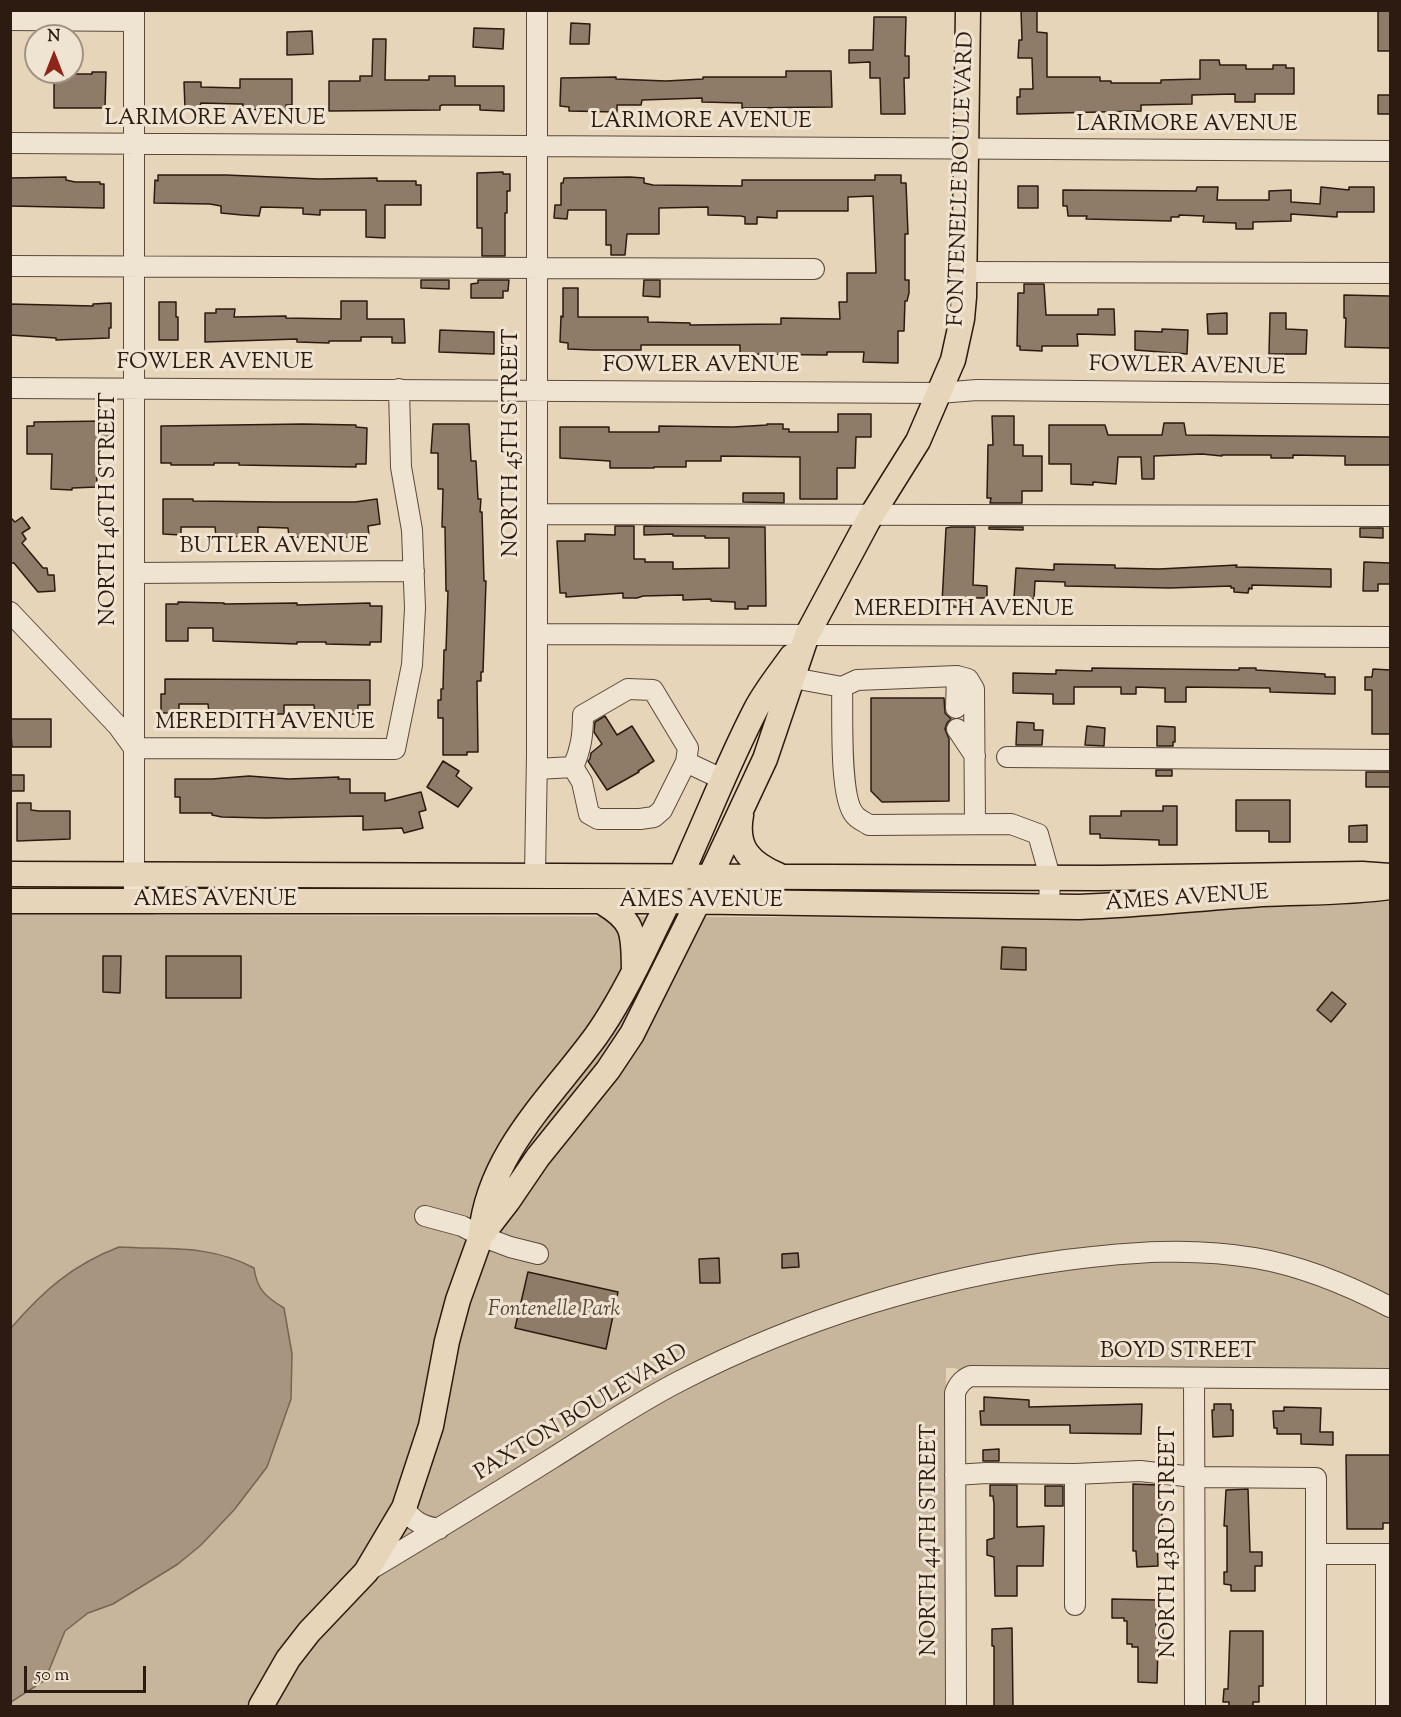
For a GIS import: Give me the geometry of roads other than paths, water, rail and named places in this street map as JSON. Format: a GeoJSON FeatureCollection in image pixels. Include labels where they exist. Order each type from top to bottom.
{"type":"FeatureCollection","features":[{"type":"Feature","properties":{"kind":"main road","name":"FONTENELLE BOULEVARD"},"geometry":{"type":"LineString","coordinates":[[261,1707],[288,1659],[309,1632],[366,1572],[404,1508],[428,1439],[458,1300],[481,1236],[483,1211],[490,1187],[525,1127],[597,1034],[634,972],[681,876],[757,708],[807,635],[872,514],[918,441],[953,360],[964,297],[968,10]]}},
{"type":"Feature","properties":{"kind":"main road","name":"FONTENELLE BOULEVARD"},"geometry":{"type":"LineString","coordinates":[[481,1236],[538,1157],[608,1070],[632,1034],[698,902],[765,759],[807,635]]}},
{"type":"Feature","properties":{"kind":"main road"},"geometry":{"type":"LineString","coordinates":[[742,807],[740,833],[747,855],[754,863],[780,876]]}},
{"type":"Feature","properties":{"kind":"main road","name":"AMES AVENUE"},"geometry":{"type":"LineString","coordinates":[[10,873],[1050,878],[1362,874],[1390,876]]}},
{"type":"Feature","properties":{"kind":"main road"},"geometry":{"type":"LineString","coordinates":[[296,901],[298,896],[307,889],[324,886],[408,884],[453,875]]}},
{"type":"Feature","properties":{"kind":"main road","name":"AMES AVENUE"},"geometry":{"type":"LineString","coordinates":[[10,901],[668,901],[1049,907],[1134,905],[1250,895],[1362,891],[1390,887]]}},
{"type":"Feature","properties":{"kind":"main road"},"geometry":{"type":"LineString","coordinates":[[602,902],[616,910],[628,922],[633,945],[634,972]]}},
{"type":"Feature","properties":{"kind":"street","name":"NORTH 45TH STREET"},"geometry":{"type":"LineString","coordinates":[[535,875],[537,10]]}},
{"type":"Feature","properties":{"kind":"street"},"geometry":{"type":"LineString","coordinates":[[10,20],[134,16]]}},
{"type":"Feature","properties":{"kind":"street","name":"NORTH 46TH STREET"},"geometry":{"type":"LineString","coordinates":[[134,16],[134,900]]}},
{"type":"Feature","properties":{"kind":"street","name":"LARIMORE AVENUE"},"geometry":{"type":"LineString","coordinates":[[10,143],[1390,151]]}},
{"type":"Feature","properties":{"kind":"street"},"geometry":{"type":"LineString","coordinates":[[10,266],[814,268]]}},
{"type":"Feature","properties":{"kind":"street"},"geometry":{"type":"LineString","coordinates":[[964,272],[1390,273]]}},
{"type":"Feature","properties":{"kind":"street","name":"FOWLER AVENUE"},"geometry":{"type":"LineString","coordinates":[[10,388],[536,389],[939,393],[977,390],[1390,394]]}},
{"type":"Feature","properties":{"kind":"street"},"geometry":{"type":"LineString","coordinates":[[399,389],[401,467],[412,530],[414,571]]}},
{"type":"Feature","properties":{"kind":"street"},"geometry":{"type":"LineString","coordinates":[[537,514],[1390,516]]}},
{"type":"Feature","properties":{"kind":"street","name":"BUTLER AVENUE"},"geometry":{"type":"LineString","coordinates":[[134,573],[414,571]]}},
{"type":"Feature","properties":{"kind":"street","name":"MEREDITH AVENUE"},"geometry":{"type":"LineString","coordinates":[[134,748],[395,749],[412,665],[414,571]]}},
{"type":"Feature","properties":{"kind":"street"},"geometry":{"type":"LineString","coordinates":[[14,620],[118,726],[134,748]]}},
{"type":"Feature","properties":{"kind":"street","name":"MEREDITH AVENUE"},"geometry":{"type":"LineString","coordinates":[[537,634],[1390,637]]}},
{"type":"Feature","properties":{"kind":"street"},"geometry":{"type":"LineString","coordinates":[[793,678],[842,687],[857,680],[957,676],[968,679],[974,689],[975,824]]}},
{"type":"Feature","properties":{"kind":"street"},"geometry":{"type":"LineString","coordinates":[[956,708],[957,676]]}},
{"type":"Feature","properties":{"kind":"street"},"geometry":{"type":"LineString","coordinates":[[842,687],[847,799],[854,814],[869,825],[1011,824],[1038,834],[1050,878],[1049,907]]}},
{"type":"Feature","properties":{"kind":"street"},"geometry":{"type":"LineString","coordinates":[[628,689],[653,690],[688,748],[686,762],[662,810],[654,817],[598,819],[589,814],[582,782],[573,767],[580,752],[583,737],[583,715],[628,689]]}},
{"type":"Feature","properties":{"kind":"street"},"geometry":{"type":"LineString","coordinates":[[957,729],[975,756]]}},
{"type":"Feature","properties":{"kind":"street"},"geometry":{"type":"LineString","coordinates":[[1007,757],[1390,760]]}},
{"type":"Feature","properties":{"kind":"street"},"geometry":{"type":"LineString","coordinates":[[686,762],[724,780]]}},
{"type":"Feature","properties":{"kind":"street"},"geometry":{"type":"LineString","coordinates":[[537,769],[573,767]]}},
{"type":"Feature","properties":{"kind":"street"},"geometry":{"type":"LineString","coordinates":[[425,1216],[462,1226],[510,1247],[538,1254]]}},
{"type":"Feature","properties":{"kind":"street","name":"PAXTON BOULEVARD"},"geometry":{"type":"LineString","coordinates":[[366,1572],[627,1411],[687,1377],[803,1327],[923,1287],[1021,1267],[1096,1256],[1190,1251],[1254,1258],[1287,1265],[1313,1273],[1390,1307]]}},
{"type":"Feature","properties":{"kind":"street","name":"BOYD STREET"},"geometry":{"type":"LineString","coordinates":[[966,1378],[971,1376],[1390,1379]]}},
{"type":"Feature","properties":{"kind":"street","name":"NORTH 43RD STREET"},"geometry":{"type":"LineString","coordinates":[[1194,1377],[1195,1707]]}},
{"type":"Feature","properties":{"kind":"street","name":"NORTH 44TH STREET"},"geometry":{"type":"LineString","coordinates":[[956,1707],[955,1393],[957,1385],[966,1378]]}},
{"type":"Feature","properties":{"kind":"street"},"geometry":{"type":"LineString","coordinates":[[955,1475],[1140,1471],[1194,1477],[1316,1478],[1316,1707]]}},
{"type":"Feature","properties":{"kind":"street"},"geometry":{"type":"LineString","coordinates":[[1075,1474],[1075,1605]]}},
{"type":"Feature","properties":{"kind":"street"},"geometry":{"type":"LineString","coordinates":[[404,1508],[417,1523],[439,1529]]}},
{"type":"Feature","properties":{"kind":"street"},"geometry":{"type":"LineString","coordinates":[[1317,1554],[1388,1554],[1386,1707]]}},
{"type":"Feature","properties":{"kind":"park label","name":"Fontenelle Park"},"geometry":{"type":"Point","coordinates":[554,1311]}}]}
